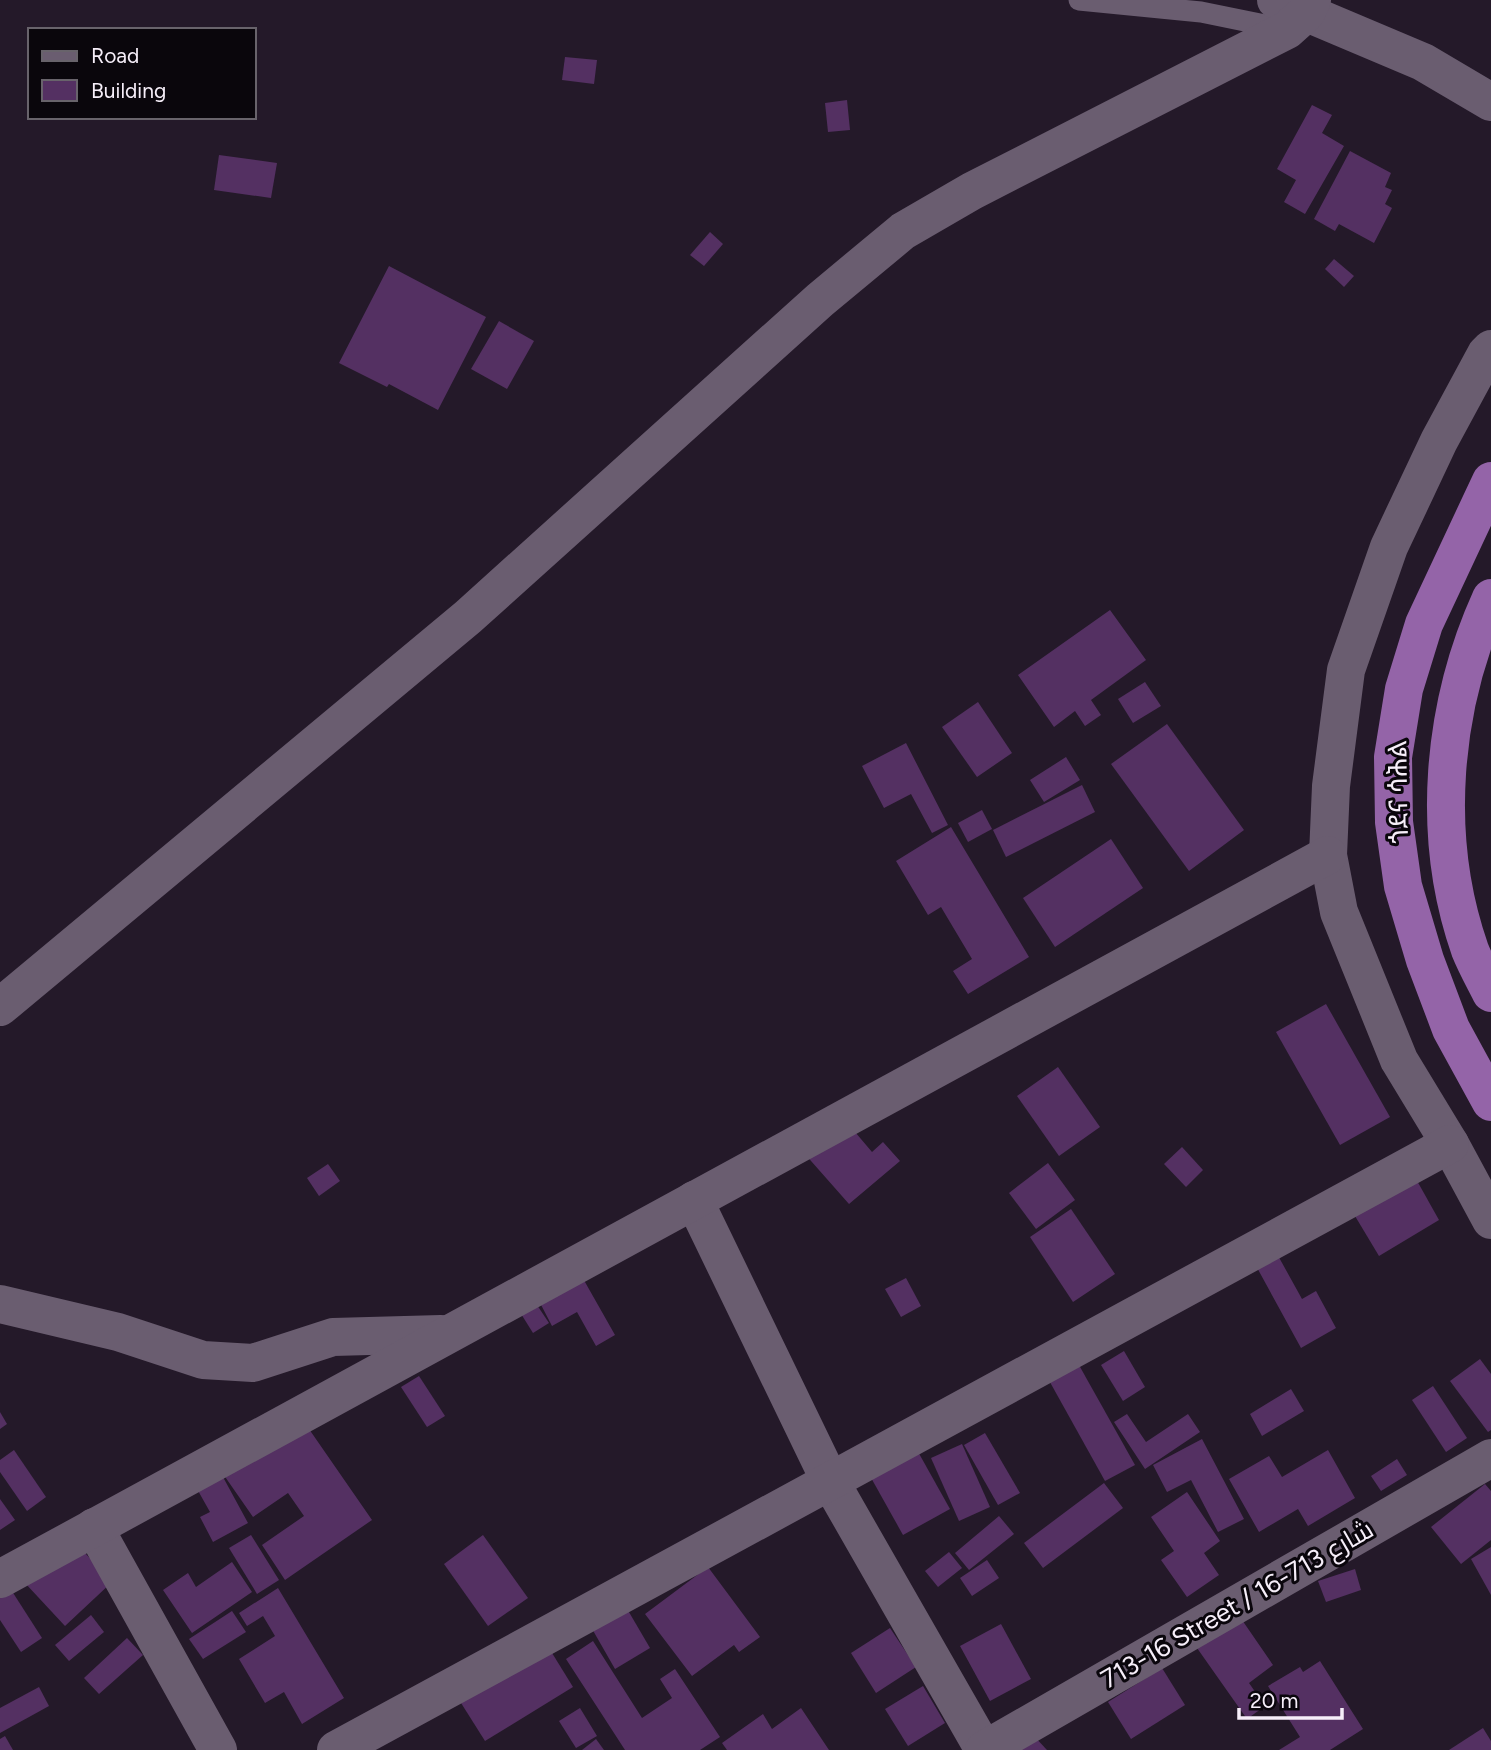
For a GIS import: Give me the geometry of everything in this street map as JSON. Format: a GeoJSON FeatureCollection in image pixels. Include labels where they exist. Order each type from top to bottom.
{"type":"FeatureCollection","features":[{"type":"Feature","properties":{"kind":"highway","name":"ጎደና ሳሕል"},"geometry":{"type":"LineString","coordinates":[[1491,481],[1424,624],[1404,689],[1393,758],[1394,822],[1404,886],[1425,960],[1451,1029],[1491,1102]]}},
{"type":"Feature","properties":{"kind":"highway","name":"ጎደና ሳሕል"},"geometry":{"type":"LineString","coordinates":[[1491,598],[1476,632],[1457,700],[1447,763],[1447,822],[1455,890],[1470,950],[1491,993]]}},
{"type":"Feature","properties":{"kind":"street"},"geometry":{"type":"LineString","coordinates":[[0,1007],[468,617],[820,300],[903,231],[1295,11],[1423,62],[1491,102]]}},
{"type":"Feature","properties":{"kind":"street"},"geometry":{"type":"LineString","coordinates":[[1491,349],[1439,441],[1389,547],[1346,670],[1331,786],[1328,855],[1339,912],[1399,1060],[1450,1144],[1491,1220]]}},
{"type":"Feature","properties":{"kind":"street"},"geometry":{"type":"LineString","coordinates":[[0,1578],[1328,855]]}},
{"type":"Feature","properties":{"kind":"street"},"geometry":{"type":"LineString","coordinates":[[336,1750],[1450,1144]]}},
{"type":"Feature","properties":{"kind":"street"},"geometry":{"type":"LineString","coordinates":[[694,1200],[830,1481],[984,1750]]}},
{"type":"Feature","properties":{"kind":"street"},"geometry":{"type":"LineString","coordinates":[[0,1304],[118,1332],[203,1360],[253,1363],[333,1337],[449,1333]]}},
{"type":"Feature","properties":{"kind":"street","name":"713-16 Street / شارع 713-16"},"geometry":{"type":"LineString","coordinates":[[984,1750],[1491,1458]]}},
{"type":"Feature","properties":{"kind":"street"},"geometry":{"type":"LineString","coordinates":[[94,1527],[219,1750]]}},
{"type":"Feature","properties":{"kind":"lane"},"geometry":{"type":"LineString","coordinates":[[1079,0],[1201,12],[1295,11]]}},
{"type":"Feature","properties":{"kind":"building"},"geometry":{"type":"Polygon","coordinates":[[[565,57],[597,60],[594,84],[562,80],[565,57]]]}},
{"type":"Feature","properties":{"kind":"building"},"geometry":{"type":"Polygon","coordinates":[[[847,100],[850,130],[828,132],[825,103],[847,100]]]}},
{"type":"Feature","properties":{"kind":"building"},"geometry":{"type":"Polygon","coordinates":[[[1312,105],[1332,115],[1322,133],[1344,146],[1305,214],[1284,202],[1296,180],[1277,169],[1312,105]]]}},
{"type":"Feature","properties":{"kind":"building"},"geometry":{"type":"Polygon","coordinates":[[[1350,151],[1391,173],[1385,187],[1392,190],[1385,204],[1392,208],[1374,243],[1339,224],[1335,231],[1314,219],[1350,151]]]}},
{"type":"Feature","properties":{"kind":"building"},"geometry":{"type":"Polygon","coordinates":[[[219,155],[277,163],[271,198],[214,190],[219,155]]]}},
{"type":"Feature","properties":{"kind":"building"},"geometry":{"type":"Polygon","coordinates":[[[710,232],[723,244],[704,266],[690,255],[710,232]]]}},
{"type":"Feature","properties":{"kind":"building"},"geometry":{"type":"Polygon","coordinates":[[[1334,259],[1354,276],[1344,287],[1325,269],[1334,259]]]}},
{"type":"Feature","properties":{"kind":"building"},"geometry":{"type":"Polygon","coordinates":[[[389,266],[486,317],[438,410],[389,384],[387,387],[339,363],[389,266]]]}},
{"type":"Feature","properties":{"kind":"building"},"geometry":{"type":"Polygon","coordinates":[[[499,321],[534,341],[507,389],[471,369],[499,321]]]}},
{"type":"Feature","properties":{"kind":"building"},"geometry":{"type":"Polygon","coordinates":[[[1110,610],[1146,660],[1091,700],[1101,715],[1085,726],[1075,711],[1054,727],[1018,675],[1110,610]]]}},
{"type":"Feature","properties":{"kind":"building"},"geometry":{"type":"Polygon","coordinates":[[[1145,682],[1161,706],[1133,723],[1118,699],[1145,682]]]}},
{"type":"Feature","properties":{"kind":"building"},"geometry":{"type":"Polygon","coordinates":[[[978,702],[1012,753],[977,777],[942,727],[978,702]]]}},
{"type":"Feature","properties":{"kind":"building"},"geometry":{"type":"Polygon","coordinates":[[[1167,724],[1244,830],[1189,871],[1111,764],[1167,724]]]}},
{"type":"Feature","properties":{"kind":"building"},"geometry":{"type":"Polygon","coordinates":[[[906,743],[948,825],[932,833],[911,794],[884,808],[862,766],[906,743]]]}},
{"type":"Feature","properties":{"kind":"building"},"geometry":{"type":"Polygon","coordinates":[[[1066,757],[1080,780],[1044,802],[1030,780],[1066,757]]]}},
{"type":"Feature","properties":{"kind":"building"},"geometry":{"type":"Polygon","coordinates":[[[1082,785],[1095,812],[1006,857],[993,830],[1082,785]]]}},
{"type":"Feature","properties":{"kind":"building"},"geometry":{"type":"Polygon","coordinates":[[[982,810],[992,829],[968,842],[958,823],[982,810]]]}},
{"type":"Feature","properties":{"kind":"building"},"geometry":{"type":"Polygon","coordinates":[[[951,827],[1029,957],[968,994],[953,971],[972,959],[941,907],[928,915],[896,861],[951,827]]]}},
{"type":"Feature","properties":{"kind":"building"},"geometry":{"type":"Polygon","coordinates":[[[1111,839],[1143,888],[1055,947],[1023,898],[1111,839]]]}},
{"type":"Feature","properties":{"kind":"building"},"geometry":{"type":"Polygon","coordinates":[[[1326,1004],[1390,1117],[1340,1145],[1276,1032],[1326,1004]]]}},
{"type":"Feature","properties":{"kind":"building"},"geometry":{"type":"Polygon","coordinates":[[[1058,1067],[1100,1127],[1059,1156],[1017,1096],[1058,1067]]]}},
{"type":"Feature","properties":{"kind":"building"},"geometry":{"type":"Polygon","coordinates":[[[844,1119],[872,1152],[883,1142],[900,1161],[849,1204],[804,1153],[844,1119]]]}},
{"type":"Feature","properties":{"kind":"building"},"geometry":{"type":"Polygon","coordinates":[[[1182,1147],[1203,1170],[1186,1187],[1164,1164],[1182,1147]]]}},
{"type":"Feature","properties":{"kind":"building"},"geometry":{"type":"Polygon","coordinates":[[[1048,1163],[1075,1200],[1036,1229],[1009,1193],[1048,1163]]]}},
{"type":"Feature","properties":{"kind":"building"},"geometry":{"type":"Polygon","coordinates":[[[328,1164],[340,1181],[319,1196],[307,1178],[328,1164]]]}},
{"type":"Feature","properties":{"kind":"building"},"geometry":{"type":"Polygon","coordinates":[[[1416,1179],[1439,1220],[1379,1256],[1355,1216],[1416,1179]]]}},
{"type":"Feature","properties":{"kind":"building"},"geometry":{"type":"Polygon","coordinates":[[[1071,1209],[1115,1274],[1073,1302],[1030,1237],[1071,1209]]]}},
{"type":"Feature","properties":{"kind":"building"},"geometry":{"type":"Polygon","coordinates":[[[1276,1252],[1302,1299],[1316,1291],[1336,1328],[1301,1348],[1255,1264],[1276,1252]]]}},
{"type":"Feature","properties":{"kind":"building"},"geometry":{"type":"Polygon","coordinates":[[[581,1275],[615,1335],[596,1346],[577,1312],[552,1326],[538,1299],[581,1275]]]}},
{"type":"Feature","properties":{"kind":"building"},"geometry":{"type":"Polygon","coordinates":[[[906,1278],[921,1306],[901,1317],[885,1289],[906,1278]]]}},
{"type":"Feature","properties":{"kind":"building"},"geometry":{"type":"Polygon","coordinates":[[[533,1299],[549,1323],[533,1333],[518,1309],[533,1299]]]}},
{"type":"Feature","properties":{"kind":"building"},"geometry":{"type":"Polygon","coordinates":[[[1124,1351],[1145,1387],[1123,1401],[1101,1365],[1124,1351]]]}},
{"type":"Feature","properties":{"kind":"building"},"geometry":{"type":"Polygon","coordinates":[[[1075,1358],[1135,1465],[1105,1481],[1046,1375],[1075,1358]]]}},
{"type":"Feature","properties":{"kind":"building"},"geometry":{"type":"Polygon","coordinates":[[[1480,1359],[1491,1374],[1491,1430],[1488,1432],[1450,1381],[1480,1359]]]}},
{"type":"Feature","properties":{"kind":"building"},"geometry":{"type":"Polygon","coordinates":[[[419,1376],[445,1416],[427,1427],[401,1387],[419,1376]]]}},
{"type":"Feature","properties":{"kind":"building"},"geometry":{"type":"Polygon","coordinates":[[[1433,1386],[1467,1438],[1446,1452],[1412,1400],[1433,1386]]]}},
{"type":"Feature","properties":{"kind":"building"},"geometry":{"type":"Polygon","coordinates":[[[1291,1389],[1304,1411],[1262,1436],[1250,1414],[1291,1389]]]}},
{"type":"Feature","properties":{"kind":"building"},"geometry":{"type":"Polygon","coordinates":[[[0,1412],[7,1424],[0,1429],[0,1412]]]}},
{"type":"Feature","properties":{"kind":"building"},"geometry":{"type":"Polygon","coordinates":[[[1127,1414],[1146,1442],[1188,1414],[1200,1432],[1145,1469],[1114,1422],[1127,1414]]]}},
{"type":"Feature","properties":{"kind":"building"},"geometry":{"type":"Polygon","coordinates":[[[300,1416],[372,1520],[285,1580],[262,1545],[304,1516],[288,1493],[253,1517],[221,1471],[300,1416]]]}},
{"type":"Feature","properties":{"kind":"building"},"geometry":{"type":"Polygon","coordinates":[[[985,1433],[1020,1493],[998,1505],[964,1445],[985,1433]]]}},
{"type":"Feature","properties":{"kind":"building"},"geometry":{"type":"Polygon","coordinates":[[[1202,1439],[1244,1519],[1218,1532],[1191,1480],[1167,1492],[1153,1465],[1202,1439]]]}},
{"type":"Feature","properties":{"kind":"building"},"geometry":{"type":"Polygon","coordinates":[[[912,1441],[950,1509],[903,1535],[865,1467],[912,1441]]]}},
{"type":"Feature","properties":{"kind":"building"},"geometry":{"type":"Polygon","coordinates":[[[962,1444],[990,1507],[959,1521],[931,1458],[962,1444]]]}},
{"type":"Feature","properties":{"kind":"building"},"geometry":{"type":"Polygon","coordinates":[[[14,1450],[46,1497],[27,1511],[0,1472],[0,1460],[14,1450]]]}},
{"type":"Feature","properties":{"kind":"building"},"geometry":{"type":"Polygon","coordinates":[[[1328,1450],[1355,1498],[1308,1526],[1298,1509],[1259,1532],[1229,1479],[1269,1456],[1282,1477],[1328,1450]]]}},
{"type":"Feature","properties":{"kind":"building"},"geometry":{"type":"Polygon","coordinates":[[[1397,1459],[1407,1475],[1381,1491],[1371,1476],[1397,1459]]]}},
{"type":"Feature","properties":{"kind":"building"},"geometry":{"type":"Polygon","coordinates":[[[217,1466],[248,1523],[213,1542],[200,1517],[210,1512],[192,1480],[217,1466]]]}},
{"type":"Feature","properties":{"kind":"building"},"geometry":{"type":"Polygon","coordinates":[[[1104,1483],[1123,1508],[1043,1568],[1024,1543],[1104,1483]]]}},
{"type":"Feature","properties":{"kind":"building"},"geometry":{"type":"Polygon","coordinates":[[[1485,1484],[1491,1491],[1491,1540],[1461,1564],[1431,1527],[1485,1484]]]}},
{"type":"Feature","properties":{"kind":"building"},"geometry":{"type":"Polygon","coordinates":[[[1187,1492],[1220,1541],[1204,1553],[1219,1575],[1187,1597],[1161,1560],[1174,1551],[1151,1517],[1187,1492]]]}},
{"type":"Feature","properties":{"kind":"building"},"geometry":{"type":"Polygon","coordinates":[[[0,1499],[15,1520],[0,1530],[0,1499]]]}},
{"type":"Feature","properties":{"kind":"building"},"geometry":{"type":"Polygon","coordinates":[[[999,1516],[1014,1534],[969,1570],[955,1553],[999,1516]]]}},
{"type":"Feature","properties":{"kind":"building"},"geometry":{"type":"Polygon","coordinates":[[[251,1535],[279,1580],[257,1594],[229,1548],[251,1535]]]}},
{"type":"Feature","properties":{"kind":"building"},"geometry":{"type":"Polygon","coordinates":[[[483,1535],[528,1598],[488,1626],[444,1564],[483,1535]]]}},
{"type":"Feature","properties":{"kind":"building"},"geometry":{"type":"Polygon","coordinates":[[[72,1539],[112,1582],[65,1626],[25,1583],[72,1539]]]}},
{"type":"Feature","properties":{"kind":"building"},"geometry":{"type":"Polygon","coordinates":[[[1491,1547],[1491,1595],[1471,1559],[1491,1547]]]}},
{"type":"Feature","properties":{"kind":"building"},"geometry":{"type":"Polygon","coordinates":[[[949,1552],[962,1568],[938,1587],[925,1571],[949,1552]]]}},
{"type":"Feature","properties":{"kind":"building"},"geometry":{"type":"Polygon","coordinates":[[[987,1560],[999,1578],[972,1596],[960,1578],[987,1560]]]}},
{"type":"Feature","properties":{"kind":"building"},"geometry":{"type":"Polygon","coordinates":[[[232,1562],[252,1592],[192,1633],[163,1590],[188,1573],[196,1587],[232,1562]]]}},
{"type":"Feature","properties":{"kind":"building"},"geometry":{"type":"Polygon","coordinates":[[[708,1567],[760,1637],[739,1652],[734,1645],[692,1676],[645,1614],[708,1567]]]}},
{"type":"Feature","properties":{"kind":"building"},"geometry":{"type":"Polygon","coordinates":[[[1355,1569],[1361,1590],[1326,1602],[1318,1581],[1355,1569]]]}},
{"type":"Feature","properties":{"kind":"building"},"geometry":{"type":"Polygon","coordinates":[[[8,1585],[42,1638],[21,1652],[0,1620],[0,1591],[8,1585]]]}},
{"type":"Feature","properties":{"kind":"building"},"geometry":{"type":"Polygon","coordinates":[[[278,1588],[344,1698],[302,1724],[284,1692],[265,1703],[239,1659],[275,1636],[263,1616],[247,1626],[239,1613],[278,1588]]]}},
{"type":"Feature","properties":{"kind":"building"},"geometry":{"type":"Polygon","coordinates":[[[626,1607],[650,1648],[615,1669],[591,1627],[626,1607]]]}},
{"type":"Feature","properties":{"kind":"building"},"geometry":{"type":"Polygon","coordinates":[[[232,1611],[246,1632],[203,1659],[189,1639],[232,1611]]]}},
{"type":"Feature","properties":{"kind":"building"},"geometry":{"type":"Polygon","coordinates":[[[91,1615],[104,1632],[69,1661],[55,1645],[91,1615]]]}},
{"type":"Feature","properties":{"kind":"building"},"geometry":{"type":"Polygon","coordinates":[[[1240,1617],[1273,1665],[1249,1683],[1265,1706],[1247,1719],[1197,1648],[1240,1617]]]}},
{"type":"Feature","properties":{"kind":"building"},"geometry":{"type":"Polygon","coordinates":[[[1001,1624],[1031,1679],[990,1701],[960,1646],[1001,1624]]]}},
{"type":"Feature","properties":{"kind":"building"},"geometry":{"type":"Polygon","coordinates":[[[890,1628],[916,1667],[876,1693],[851,1653],[890,1628]]]}},
{"type":"Feature","properties":{"kind":"building"},"geometry":{"type":"Polygon","coordinates":[[[127,1638],[143,1655],[99,1694],[84,1678],[127,1638]]]}},
{"type":"Feature","properties":{"kind":"building"},"geometry":{"type":"Polygon","coordinates":[[[544,1640],[573,1687],[485,1741],[456,1695],[544,1640]]]}},
{"type":"Feature","properties":{"kind":"building"},"geometry":{"type":"Polygon","coordinates":[[[593,1641],[642,1718],[672,1698],[660,1679],[675,1669],[720,1737],[700,1750],[625,1750],[566,1659],[593,1641]]]}},
{"type":"Feature","properties":{"kind":"building"},"geometry":{"type":"Polygon","coordinates":[[[1320,1661],[1363,1729],[1330,1750],[1279,1750],[1300,1737],[1268,1686],[1300,1667],[1303,1672],[1320,1661]]]}},
{"type":"Feature","properties":{"kind":"building"},"geometry":{"type":"Polygon","coordinates":[[[1162,1668],[1185,1705],[1131,1739],[1108,1702],[1162,1668]]]}},
{"type":"Feature","properties":{"kind":"building"},"geometry":{"type":"Polygon","coordinates":[[[923,1686],[945,1723],[908,1746],[885,1709],[923,1686]]]}},
{"type":"Feature","properties":{"kind":"building"},"geometry":{"type":"Polygon","coordinates":[[[39,1687],[49,1706],[0,1733],[0,1708],[39,1687]]]}},
{"type":"Feature","properties":{"kind":"building"},"geometry":{"type":"Polygon","coordinates":[[[580,1708],[597,1736],[576,1748],[559,1721],[580,1708]]]}},
{"type":"Feature","properties":{"kind":"building"},"geometry":{"type":"Polygon","coordinates":[[[801,1708],[829,1750],[727,1750],[722,1743],[763,1714],[772,1729],[801,1708]]]}},
{"type":"Feature","properties":{"kind":"building"},"geometry":{"type":"Polygon","coordinates":[[[1483,1728],[1491,1741],[1491,1750],[1449,1750],[1483,1728]]]}},
{"type":"Feature","properties":{"kind":"building"},"geometry":{"type":"Polygon","coordinates":[[[5,1736],[13,1750],[0,1750],[0,1739],[5,1736]]]}},
{"type":"Feature","properties":{"kind":"building"},"geometry":{"type":"Polygon","coordinates":[[[1034,1736],[1047,1750],[1019,1750],[1034,1736]]]}},
{"type":"Feature","properties":{"kind":"building"},"geometry":{"type":"Polygon","coordinates":[[[596,1739],[604,1750],[582,1750],[596,1739]]]}}]}
